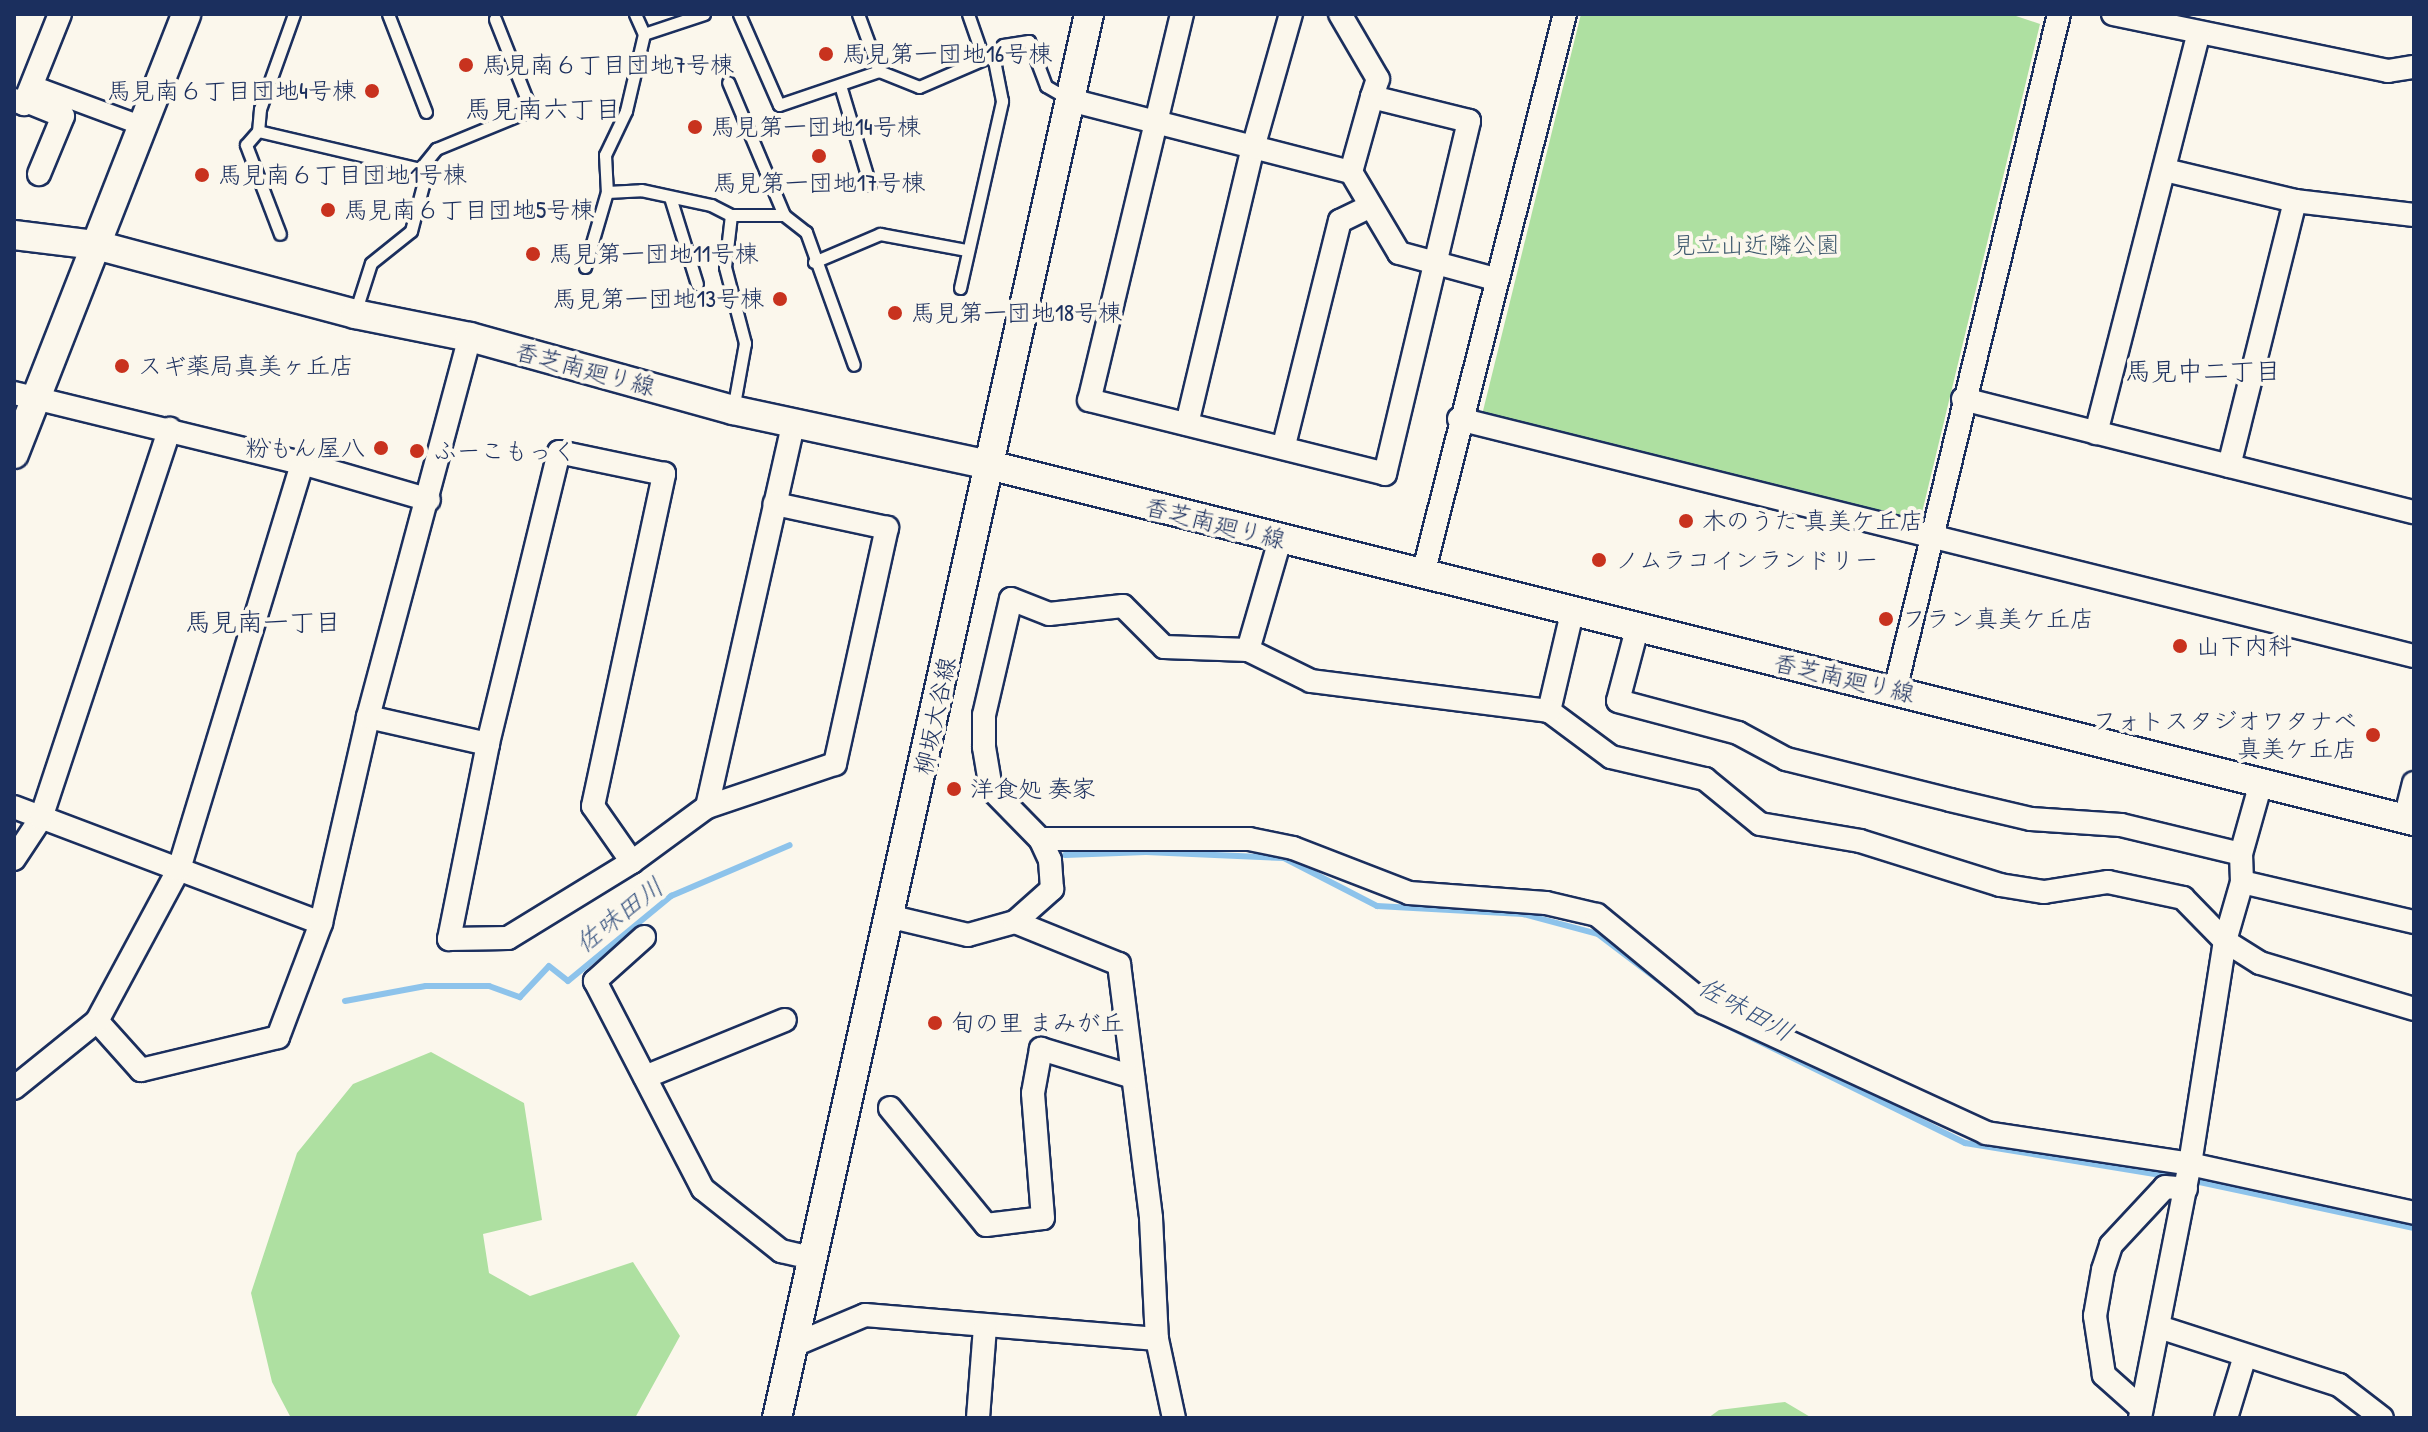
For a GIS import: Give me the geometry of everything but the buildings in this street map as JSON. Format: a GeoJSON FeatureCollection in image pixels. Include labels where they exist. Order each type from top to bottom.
{"type":"FeatureCollection","features":[{"type":"Feature","properties":{"kind":"street"},"geometry":{"type":"LineString","coordinates":[[24,95],[60,14]]}},
{"type":"Feature","properties":{"kind":"street"},"geometry":{"type":"LineString","coordinates":[[14,454],[25,395],[96,245],[186,14]]}},
{"type":"Feature","properties":{"kind":"street","name":"柳坂大谷線"},"geometry":{"type":"LineString","coordinates":[[777,1418],[892,917],[1089,14]]}},
{"type":"Feature","properties":{"kind":"street"},"geometry":{"type":"LineString","coordinates":[[1182,14],[1089,400],[1284,445],[1385,474],[1469,121],[1372,97]]}},
{"type":"Feature","properties":{"kind":"street"},"geometry":{"type":"LineString","coordinates":[[1187,424],[1253,148],[1291,14]]}},
{"type":"Feature","properties":{"kind":"street"},"geometry":{"type":"LineString","coordinates":[[1340,14],[1378,79],[1351,172]]}},
{"type":"Feature","properties":{"kind":"street"},"geometry":{"type":"LineString","coordinates":[[1423,574],[1459,419],[1565,14]]}},
{"type":"Feature","properties":{"kind":"street"},"geometry":{"type":"LineString","coordinates":[[1895,690],[1930,535],[2059,14]]}},
{"type":"Feature","properties":{"kind":"street"},"geometry":{"type":"LineString","coordinates":[[2113,14],[2198,35],[2388,71],[2414,67]]}},
{"type":"Feature","properties":{"kind":"street"},"geometry":{"type":"LineString","coordinates":[[2096,433],[2198,35]]}},
{"type":"Feature","properties":{"kind":"street"},"geometry":{"type":"LineString","coordinates":[[24,95],[143,126]]}},
{"type":"Feature","properties":{"kind":"street"},"geometry":{"type":"LineString","coordinates":[[24,95],[63,116],[39,174]]}},
{"type":"Feature","properties":{"kind":"street"},"geometry":{"type":"LineString","coordinates":[[1070,100],[1351,172],[1399,253],[1434,265],[1495,279]]}},
{"type":"Feature","properties":{"kind":"street"},"geometry":{"type":"LineString","coordinates":[[2165,170],[2295,201],[2414,215]]}},
{"type":"Feature","properties":{"kind":"street"},"geometry":{"type":"LineString","coordinates":[[2229,466],[2295,201]]}},
{"type":"Feature","properties":{"kind":"street"},"geometry":{"type":"LineString","coordinates":[[1284,445],[1340,221],[1371,206]]}},
{"type":"Feature","properties":{"kind":"street","name":"香芝南廻り線"},"geometry":{"type":"LineString","coordinates":[[14,235],[96,245],[355,314],[470,337],[733,410],[989,465],[2410,820]]}},
{"type":"Feature","properties":{"kind":"street"},"geometry":{"type":"LineString","coordinates":[[97,1021],[141,1070],[278,1037],[321,923],[368,717],[429,500],[470,337]]}},
{"type":"Feature","properties":{"kind":"street"},"geometry":{"type":"LineString","coordinates":[[25,395],[302,463],[429,500]]}},
{"type":"Feature","properties":{"kind":"street"},"geometry":{"type":"LineString","coordinates":[[1963,399],[2414,512]]}},
{"type":"Feature","properties":{"kind":"street"},"geometry":{"type":"LineString","coordinates":[[1459,419],[2414,656]]}},
{"type":"Feature","properties":{"kind":"street"},"geometry":{"type":"LineString","coordinates":[[707,807],[794,422]]}},
{"type":"Feature","properties":{"kind":"street"},"geometry":{"type":"LineString","coordinates":[[14,859],[41,818],[170,429]]}},
{"type":"Feature","properties":{"kind":"street"},"geometry":{"type":"LineString","coordinates":[[632,862],[593,806],[664,474],[559,452],[488,744],[449,939],[508,938],[632,862],[707,807],[835,764],[887,528],[775,504]]}},
{"type":"Feature","properties":{"kind":"street"},"geometry":{"type":"LineString","coordinates":[[14,1088],[97,1021],[179,869],[302,463]]}},
{"type":"Feature","properties":{"kind":"street"},"geometry":{"type":"LineString","coordinates":[[1248,650],[1280,540]]}},
{"type":"Feature","properties":{"kind":"street"},"geometry":{"type":"LineString","coordinates":[[892,917],[968,935],[1015,922],[1052,889],[1050,860],[1040,839],[991,789],[984,747],[984,715],[1011,599],[1049,614],[1123,606],[1164,647],[1248,650],[1311,681],[1549,711],[1611,757],[1705,779],[1760,824],[1860,841],[2000,885],[2044,892],[2108,882],[2183,898],[2225,941],[2260,963],[2414,1009]]}},
{"type":"Feature","properties":{"kind":"street"},"geometry":{"type":"LineString","coordinates":[[1549,711],[1572,613]]}},
{"type":"Feature","properties":{"kind":"street"},"geometry":{"type":"LineString","coordinates":[[1637,629],[1618,701],[1738,733],[1786,759],[1950,800],[2031,819],[2121,825],[2241,854]]}},
{"type":"Feature","properties":{"kind":"street"},"geometry":{"type":"LineString","coordinates":[[368,717],[488,744]]}},
{"type":"Feature","properties":{"kind":"street"},"geometry":{"type":"LineString","coordinates":[[2140,1413],[2186,1189],[2225,941],[2242,882],[2241,854],[2261,783]]}},
{"type":"Feature","properties":{"kind":"street"},"geometry":{"type":"LineString","coordinates":[[2410,820],[2414,783]]}},
{"type":"Feature","properties":{"kind":"street"},"geometry":{"type":"LineString","coordinates":[[14,807],[321,923]]}},
{"type":"Feature","properties":{"kind":"street"},"geometry":{"type":"LineString","coordinates":[[1040,839],[1249,839],[1293,848],[1409,893],[1546,903],[1597,915],[1704,1003],[1986,1133],[2190,1164],[2414,1213]]}},
{"type":"Feature","properties":{"kind":"street"},"geometry":{"type":"LineString","coordinates":[[2242,882],[2414,922]]}},
{"type":"Feature","properties":{"kind":"street"},"geometry":{"type":"LineString","coordinates":[[1015,922],[1119,964],[1151,1218],[1157,1339],[1174,1418]]}},
{"type":"Feature","properties":{"kind":"street"},"geometry":{"type":"LineString","coordinates":[[644,937],[595,981],[703,1189],[781,1251],[815,1259]]}},
{"type":"Feature","properties":{"kind":"street"},"geometry":{"type":"LineString","coordinates":[[645,1077],[785,1020]]}},
{"type":"Feature","properties":{"kind":"street"},"geometry":{"type":"LineString","coordinates":[[890,1108],[986,1225],[1043,1218],[1033,1093],[1041,1049],[1133,1077]]}},
{"type":"Feature","properties":{"kind":"street"},"geometry":{"type":"LineString","coordinates":[[2140,1413],[2104,1375],[2095,1316],[2103,1270],[2111,1245],[2165,1187],[2186,1189]]}},
{"type":"Feature","properties":{"kind":"street"},"geometry":{"type":"LineString","coordinates":[[794,1345],[865,1315],[1157,1339]]}},
{"type":"Feature","properties":{"kind":"street"},"geometry":{"type":"LineString","coordinates":[[985,1326],[985,1418]]}},
{"type":"Feature","properties":{"kind":"street"},"geometry":{"type":"LineString","coordinates":[[2159,1327],[2339,1385],[2374,1416]]}},
{"type":"Feature","properties":{"kind":"street"},"geometry":{"type":"LineString","coordinates":[[2226,1418],[2245,1356]]}},
{"type":"Feature","properties":{"kind":"lane"},"geometry":{"type":"LineString","coordinates":[[280,234],[246,145],[258,131],[260,109],[294,14]]}},
{"type":"Feature","properties":{"kind":"lane"},"geometry":{"type":"LineString","coordinates":[[388,14],[426,112]]}},
{"type":"Feature","properties":{"kind":"lane"},"geometry":{"type":"LineString","coordinates":[[585,267],[607,192],[605,155],[626,111],[644,34],[635,14]]}},
{"type":"Feature","properties":{"kind":"lane"},"geometry":{"type":"LineString","coordinates":[[644,34],[704,14]]}},
{"type":"Feature","properties":{"kind":"lane"},"geometry":{"type":"LineString","coordinates":[[739,14],[779,105],[879,71],[919,87],[988,56],[1003,45],[1029,41],[1046,86],[1070,100]]}},
{"type":"Feature","properties":{"kind":"lane"},"geometry":{"type":"LineString","coordinates":[[858,14],[879,71]]}},
{"type":"Feature","properties":{"kind":"lane"},"geometry":{"type":"LineString","coordinates":[[960,288],[966,250],[1002,101],[988,56],[968,14]]}},
{"type":"Feature","properties":{"kind":"lane"},"geometry":{"type":"LineString","coordinates":[[355,314],[371,263],[411,231],[423,185],[420,169],[436,149],[531,110],[498,16]]}},
{"type":"Feature","properties":{"kind":"lane"},"geometry":{"type":"LineString","coordinates":[[728,82],[784,215],[806,232],[814,262],[854,365]]}},
{"type":"Feature","properties":{"kind":"lane"},"geometry":{"type":"LineString","coordinates":[[840,85],[870,185]]}},
{"type":"Feature","properties":{"kind":"lane"},"geometry":{"type":"LineString","coordinates":[[258,131],[420,169]]}},
{"type":"Feature","properties":{"kind":"lane"},"geometry":{"type":"LineString","coordinates":[[607,192],[670,197],[731,215],[784,215]]}},
{"type":"Feature","properties":{"kind":"lane"},"geometry":{"type":"LineString","coordinates":[[670,197],[697,284]]}},
{"type":"Feature","properties":{"kind":"lane"},"geometry":{"type":"LineString","coordinates":[[731,215],[725,267],[745,343],[733,410]]}},
{"type":"Feature","properties":{"kind":"lane"},"geometry":{"type":"LineString","coordinates":[[814,262],[880,234],[966,250]]}},
{"type":"Feature","properties":{"kind":"green space","name":"見立山近隣公園"},"geometry":{"type":"Polygon","coordinates":[[[1581,14],[2010,14],[2040,24],[1919,525],[1482,415],[1581,14]]]}},
{"type":"Feature","properties":{"kind":"green space"},"geometry":{"type":"Polygon","coordinates":[[[431,1052],[524,1103],[542,1220],[483,1234],[489,1273],[530,1296],[633,1262],[680,1336],[635,1418],[291,1418],[272,1382],[251,1293],[297,1153],[353,1084],[431,1052]]]}},
{"type":"Feature","properties":{"kind":"green space"},"geometry":{"type":"Polygon","coordinates":[[[1785,1402],[1812,1418],[1708,1418],[1719,1410],[1785,1402]]]}},
{"type":"Feature","properties":{"kind":"waterway","name":"佐味田川"},"geometry":{"type":"LineString","coordinates":[[345,1001],[426,986],[489,986],[520,997],[549,966],[568,981],[671,896],[790,845]]}},
{"type":"Feature","properties":{"kind":"waterway","name":"佐味田川"},"geometry":{"type":"LineString","coordinates":[[1065,855],[1146,852],[1284,858],[1377,906],[1523,914],[1598,934],[1669,988]]}},
{"type":"Feature","properties":{"kind":"waterway","name":"佐味田川"},"geometry":{"type":"LineString","coordinates":[[1714,1019],[1965,1143],[2179,1178]]}},
{"type":"Feature","properties":{"kind":"waterway","name":"佐味田川"},"geometry":{"type":"LineString","coordinates":[[2190,1180],[2414,1228]]}},
{"type":"Feature","properties":{"kind":"place","name":"馬見第一団地16号棟"},"geometry":{"type":"Point","coordinates":[826,54]}},
{"type":"Feature","properties":{"kind":"place","name":"馬見南６丁目団地7号棟"},"geometry":{"type":"Point","coordinates":[466,65]}},
{"type":"Feature","properties":{"kind":"place","name":"馬見南６丁目団地4号棟"},"geometry":{"type":"Point","coordinates":[372,91]}},
{"type":"Feature","properties":{"kind":"place","name":"馬見第一団地14号棟"},"geometry":{"type":"Point","coordinates":[695,127]}},
{"type":"Feature","properties":{"kind":"place","name":"馬見第一団地17号棟"},"geometry":{"type":"Point","coordinates":[819,156]}},
{"type":"Feature","properties":{"kind":"place","name":"馬見南６丁目団地1号棟"},"geometry":{"type":"Point","coordinates":[202,175]}},
{"type":"Feature","properties":{"kind":"place","name":"馬見南６丁目団地5号棟"},"geometry":{"type":"Point","coordinates":[328,210]}},
{"type":"Feature","properties":{"kind":"place","name":"馬見第一団地11号棟"},"geometry":{"type":"Point","coordinates":[533,254]}},
{"type":"Feature","properties":{"kind":"place","name":"馬見第一団地13号棟"},"geometry":{"type":"Point","coordinates":[780,299]}},
{"type":"Feature","properties":{"kind":"place","name":"馬見第一団地18号棟"},"geometry":{"type":"Point","coordinates":[895,313]}},
{"type":"Feature","properties":{"kind":"place","name":"スギ薬局真美ヶ丘店"},"geometry":{"type":"Point","coordinates":[122,366]}},
{"type":"Feature","properties":{"kind":"place","name":"粉もん屋八"},"geometry":{"type":"Point","coordinates":[381,448]}},
{"type":"Feature","properties":{"kind":"place","name":"ふーこもっく"},"geometry":{"type":"Point","coordinates":[417,451]}},
{"type":"Feature","properties":{"kind":"place","name":"木のうた 真美ケ丘店"},"geometry":{"type":"Point","coordinates":[1686,521]}},
{"type":"Feature","properties":{"kind":"place","name":"ノムラコインランドリー"},"geometry":{"type":"Point","coordinates":[1599,560]}},
{"type":"Feature","properties":{"kind":"place","name":"フラン真美ケ丘店"},"geometry":{"type":"Point","coordinates":[1886,619]}},
{"type":"Feature","properties":{"kind":"place","name":"山下内科"},"geometry":{"type":"Point","coordinates":[2180,646]}},
{"type":"Feature","properties":{"kind":"place","name":"フォトスタジオワタナベ 真美ケ丘店"},"geometry":{"type":"Point","coordinates":[2373,735]}},
{"type":"Feature","properties":{"kind":"place","name":"洋食処 奏家"},"geometry":{"type":"Point","coordinates":[954,789]}},
{"type":"Feature","properties":{"kind":"place","name":"旬の里 まみが丘"},"geometry":{"type":"Point","coordinates":[935,1023]}},
{"type":"Feature","properties":{"kind":"district","name":"馬見南六丁目"},"geometry":{"type":"Point","coordinates":[543,109]}},
{"type":"Feature","properties":{"kind":"district","name":"馬見中二丁目"},"geometry":{"type":"Point","coordinates":[2203,371]}},
{"type":"Feature","properties":{"kind":"district","name":"馬見南一丁目"},"geometry":{"type":"Point","coordinates":[263,622]}}]}
